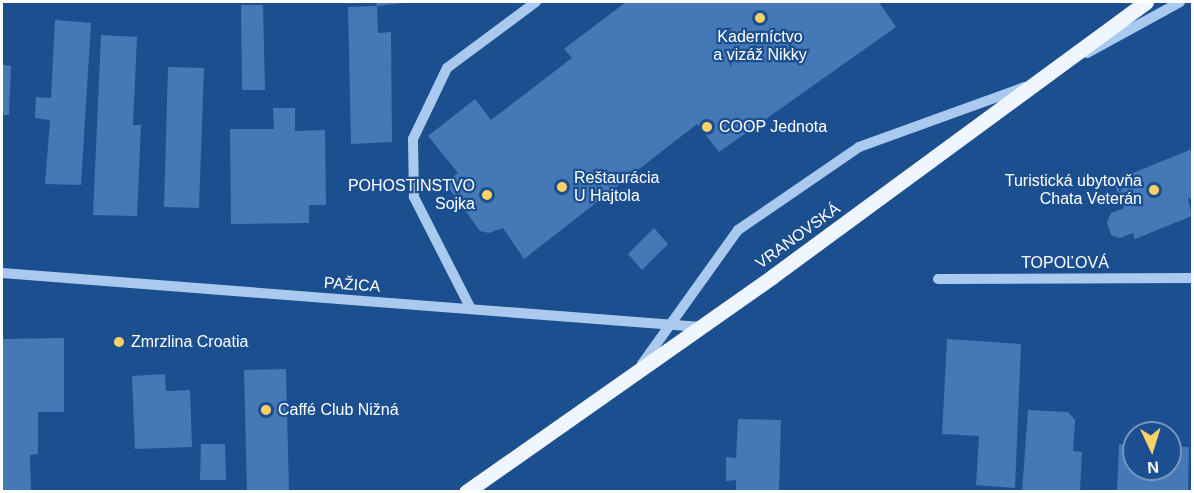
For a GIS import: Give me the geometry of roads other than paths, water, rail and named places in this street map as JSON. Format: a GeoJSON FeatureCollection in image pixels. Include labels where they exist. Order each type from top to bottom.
{"type":"FeatureCollection","features":[{"type":"Feature","properties":{"kind":"main road","name":"VRANOVSKÁ"},"geometry":{"type":"LineString","coordinates":[[466,492],[701,327],[1146,2]]}},
{"type":"Feature","properties":{"kind":"street"},"geometry":{"type":"LineString","coordinates":[[471,309],[414,197],[413,139],[447,68],[536,2]]}},
{"type":"Feature","properties":{"kind":"street"},"geometry":{"type":"LineString","coordinates":[[1057,69],[1180,2]]}},
{"type":"Feature","properties":{"kind":"street"},"geometry":{"type":"LineString","coordinates":[[636,372],[738,230],[859,147],[1042,80]]}},
{"type":"Feature","properties":{"kind":"street","name":"PAŽICA"},"geometry":{"type":"LineString","coordinates":[[2,273],[701,327]]}},
{"type":"Feature","properties":{"kind":"street","name":"TOPOĽOVÁ"},"geometry":{"type":"LineString","coordinates":[[938,279],[1192,278]]}},
{"type":"Feature","properties":{"kind":"place","name":"Kaderníctvo a vizáž Nikky"},"geometry":{"type":"Point","coordinates":[760,18]}},
{"type":"Feature","properties":{"kind":"place","name":"COOP Jednota"},"geometry":{"type":"Point","coordinates":[707,127]}},
{"type":"Feature","properties":{"kind":"place","name":"Reštaurácia U Hajtola"},"geometry":{"type":"Point","coordinates":[562,187]}},
{"type":"Feature","properties":{"kind":"place","name":"Turistická ubytovňa Chata Veterán"},"geometry":{"type":"Point","coordinates":[1154,190]}},
{"type":"Feature","properties":{"kind":"place","name":"POHOSTINSTVO Sojka"},"geometry":{"type":"Point","coordinates":[487,195]}},
{"type":"Feature","properties":{"kind":"place","name":"Zmrzlina Croatia"},"geometry":{"type":"Point","coordinates":[119,342]}},
{"type":"Feature","properties":{"kind":"place","name":"Caffé Club Nižná"},"geometry":{"type":"Point","coordinates":[266,410]}}]}
